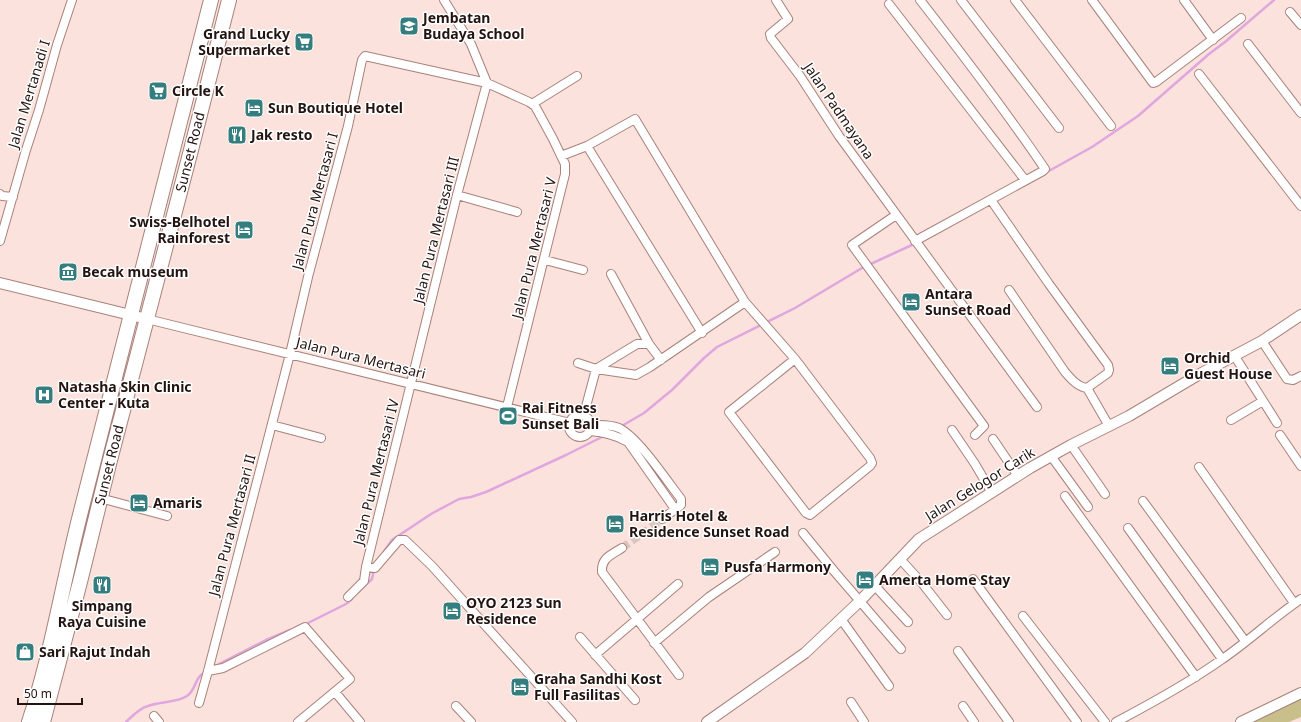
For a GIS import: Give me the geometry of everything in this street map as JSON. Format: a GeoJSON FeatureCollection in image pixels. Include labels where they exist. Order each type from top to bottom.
{"type":"FeatureCollection","features":[{"type":"Feature","properties":{"kind":"highway","name":"Sunset Road"},"geometry":{"type":"LineString","coordinates":[[29,722],[54,626],[76,528],[211,0]]}},
{"type":"Feature","properties":{"kind":"highway","name":"Sunset Road"},"geometry":{"type":"LineString","coordinates":[[44,722],[228,0]]}},
{"type":"Feature","properties":{"kind":"highway"},"geometry":{"type":"LineString","coordinates":[[190,86],[206,88]]}},
{"type":"Feature","properties":{"kind":"street","name":"Jalan Mertanadi I"},"geometry":{"type":"LineString","coordinates":[[0,241],[72,0]]}},
{"type":"Feature","properties":{"kind":"street"},"geometry":{"type":"LineString","coordinates":[[444,0],[470,44],[487,83],[532,104],[577,76]]}},
{"type":"Feature","properties":{"kind":"street","name":"Jalan Padmayana"},"geometry":{"type":"LineString","coordinates":[[776,0],[788,19],[770,33],[770,36],[800,76],[839,136],[1037,407]]}},
{"type":"Feature","properties":{"kind":"street"},"geometry":{"type":"LineString","coordinates":[[915,241],[1045,169],[982,79],[920,0]]}},
{"type":"Feature","properties":{"kind":"street"},"geometry":{"type":"LineString","coordinates":[[961,0],[1059,128]]}},
{"type":"Feature","properties":{"kind":"street"},"geometry":{"type":"LineString","coordinates":[[1015,0],[1111,126]]}},
{"type":"Feature","properties":{"kind":"street"},"geometry":{"type":"LineString","coordinates":[[1092,0],[1154,82],[1241,18]]}},
{"type":"Feature","properties":{"kind":"street"},"geometry":{"type":"LineString","coordinates":[[1184,0],[1213,40]]}},
{"type":"Feature","properties":{"kind":"street"},"geometry":{"type":"LineString","coordinates":[[889,4],[1025,180]]}},
{"type":"Feature","properties":{"kind":"street"},"geometry":{"type":"LineString","coordinates":[[1290,12],[1301,26]]}},
{"type":"Feature","properties":{"kind":"street"},"geometry":{"type":"LineString","coordinates":[[1248,44],[1301,112]]}},
{"type":"Feature","properties":{"kind":"street","name":"Jalan Pura Mertasari I"},"geometry":{"type":"LineString","coordinates":[[290,354],[308,277],[348,126],[362,60],[365,56],[487,83]]}},
{"type":"Feature","properties":{"kind":"street"},"geometry":{"type":"LineString","coordinates":[[1199,74],[1301,206]]}},
{"type":"Feature","properties":{"kind":"street","name":"Jalan Pura Mertasari III"},"geometry":{"type":"LineString","coordinates":[[411,383],[457,195],[487,83]]}},
{"type":"Feature","properties":{"kind":"street","name":"Jalan Pura Mertasari V"},"geometry":{"type":"LineString","coordinates":[[507,407],[545,260],[565,174],[565,164],[539,113],[532,104]]}},
{"type":"Feature","properties":{"kind":"street"},"geometry":{"type":"LineString","coordinates":[[561,156],[587,146],[635,119],[745,302],[796,359],[870,458],[872,463],[870,466],[810,515],[806,513],[729,412],[796,359]]}},
{"type":"Feature","properties":{"kind":"street"},"geometry":{"type":"LineString","coordinates":[[587,146],[702,333]]}},
{"type":"Feature","properties":{"kind":"street"},"geometry":{"type":"LineString","coordinates":[[0,194],[2,196],[13,197]]}},
{"type":"Feature","properties":{"kind":"street"},"geometry":{"type":"LineString","coordinates":[[457,195],[517,212]]}},
{"type":"Feature","properties":{"kind":"street"},"geometry":{"type":"LineString","coordinates":[[991,200],[1049,284],[1108,365],[1108,373],[1088,388],[1082,387],[1075,382],[1065,372],[1009,290]]}},
{"type":"Feature","properties":{"kind":"street"},"geometry":{"type":"LineString","coordinates":[[896,215],[852,245],[984,426],[975,435]]}},
{"type":"Feature","properties":{"kind":"street"},"geometry":{"type":"LineString","coordinates":[[545,260],[583,270]]}},
{"type":"Feature","properties":{"kind":"street"},"geometry":{"type":"LineString","coordinates":[[611,274],[650,344],[661,360]]}},
{"type":"Feature","properties":{"kind":"street"},"geometry":{"type":"LineString","coordinates":[[0,283],[147,319]]}},
{"type":"Feature","properties":{"kind":"street"},"geometry":{"type":"LineString","coordinates":[[578,363],[596,368],[636,375],[702,333],[745,302]]}},
{"type":"Feature","properties":{"kind":"street","name":"Jalan Gelogor Carik"},"geometry":{"type":"LineString","coordinates":[[707,722],[805,653],[901,560],[919,539],[1051,456],[1130,416],[1198,374],[1262,341],[1301,315]]}},
{"type":"Feature","properties":{"kind":"street","name":"Jalan Pura Mertasari"},"geometry":{"type":"LineString","coordinates":[[147,319],[570,423]]}},
{"type":"Feature","properties":{"kind":"street"},"geometry":{"type":"LineString","coordinates":[[1262,341],[1287,379],[1292,380],[1301,376]]}},
{"type":"Feature","properties":{"kind":"street"},"geometry":{"type":"LineString","coordinates":[[584,414],[596,368],[637,344],[650,344]]}},
{"type":"Feature","properties":{"kind":"street","name":"Jalan Pura Mertasari II"},"geometry":{"type":"LineString","coordinates":[[199,703],[290,354]]}},
{"type":"Feature","properties":{"kind":"street"},"geometry":{"type":"LineString","coordinates":[[1234,355],[1277,423]]}},
{"type":"Feature","properties":{"kind":"street","name":"Jalan Pura Mertasari IV"},"geometry":{"type":"LineString","coordinates":[[348,597],[364,581],[366,567],[402,427],[411,383]]}},
{"type":"Feature","properties":{"kind":"street"},"geometry":{"type":"LineString","coordinates":[[1088,388],[1109,426]]}},
{"type":"Feature","properties":{"kind":"street"},"geometry":{"type":"LineString","coordinates":[[1231,420],[1263,401]]}},
{"type":"Feature","properties":{"kind":"street"},"geometry":{"type":"LineString","coordinates":[[584,414],[576,416],[570,423],[571,430],[577,436],[584,436],[591,428],[612,425],[620,428],[633,438],[682,499],[681,505],[662,519]]}},
{"type":"Feature","properties":{"kind":"street"},"geometry":{"type":"LineString","coordinates":[[584,414],[588,418],[591,428]]}},
{"type":"Feature","properties":{"kind":"street"},"geometry":{"type":"LineString","coordinates":[[272,425],[321,438]]}},
{"type":"Feature","properties":{"kind":"street"},"geometry":{"type":"LineString","coordinates":[[952,430],[992,493]]}},
{"type":"Feature","properties":{"kind":"street"},"geometry":{"type":"LineString","coordinates":[[1280,435],[1301,466]]}},
{"type":"Feature","properties":{"kind":"street"},"geometry":{"type":"LineString","coordinates":[[993,439],[1018,476]]}},
{"type":"Feature","properties":{"kind":"street"},"geometry":{"type":"LineString","coordinates":[[1071,445],[1105,494]]}},
{"type":"Feature","properties":{"kind":"street"},"geometry":{"type":"LineString","coordinates":[[1051,456],[1088,507]]}},
{"type":"Feature","properties":{"kind":"street"},"geometry":{"type":"LineString","coordinates":[[1116,722],[1172,692],[1222,660],[1298,601],[1199,467]]}},
{"type":"Feature","properties":{"kind":"street"},"geometry":{"type":"LineString","coordinates":[[1065,496],[1196,677]]}},
{"type":"Feature","properties":{"kind":"street"},"geometry":{"type":"LineString","coordinates":[[100,498],[167,516]]}},
{"type":"Feature","properties":{"kind":"street"},"geometry":{"type":"LineString","coordinates":[[1143,501],[1245,641]]}},
{"type":"Feature","properties":{"kind":"street"},"geometry":{"type":"LineString","coordinates":[[1128,528],[1222,660]]}},
{"type":"Feature","properties":{"kind":"street"},"geometry":{"type":"LineString","coordinates":[[803,533],[834,572],[901,649]]}},
{"type":"Feature","properties":{"kind":"street"},"geometry":{"type":"LineString","coordinates":[[366,567],[376,568],[398,540],[405,540],[432,566],[572,722]]}},
{"type":"Feature","properties":{"kind":"street"},"geometry":{"type":"LineString","coordinates":[[622,548],[604,560],[602,572],[679,675]]}},
{"type":"Feature","properties":{"kind":"street"},"geometry":{"type":"LineString","coordinates":[[654,643],[709,597],[775,552]]}},
{"type":"Feature","properties":{"kind":"street"},"geometry":{"type":"LineString","coordinates":[[901,560],[922,583],[946,615]]}},
{"type":"Feature","properties":{"kind":"street"},"geometry":{"type":"LineString","coordinates":[[973,579],[1077,722]]}},
{"type":"Feature","properties":{"kind":"street"},"geometry":{"type":"LineString","coordinates":[[595,654],[678,584]]}},
{"type":"Feature","properties":{"kind":"street"},"geometry":{"type":"LineString","coordinates":[[875,586],[908,622]]}},
{"type":"Feature","properties":{"kind":"street"},"geometry":{"type":"LineString","coordinates":[[1023,616],[1105,722]]}},
{"type":"Feature","properties":{"kind":"street"},"geometry":{"type":"LineString","coordinates":[[841,619],[889,686]]}},
{"type":"Feature","properties":{"kind":"street"},"geometry":{"type":"LineString","coordinates":[[208,671],[223,668],[305,627],[350,680],[298,722]]}},
{"type":"Feature","properties":{"kind":"street"},"geometry":{"type":"LineString","coordinates":[[1027,630],[1099,722]]}},
{"type":"Feature","properties":{"kind":"street"},"geometry":{"type":"LineString","coordinates":[[580,637],[635,700]]}},
{"type":"Feature","properties":{"kind":"street"},"geometry":{"type":"LineString","coordinates":[[958,651],[1009,722]]}},
{"type":"Feature","properties":{"kind":"street"},"geometry":{"type":"LineString","coordinates":[[335,692],[360,722]]}},
{"type":"Feature","properties":{"kind":"street"},"geometry":{"type":"LineString","coordinates":[[1241,722],[1301,693]]}},
{"type":"Feature","properties":{"kind":"street"},"geometry":{"type":"LineString","coordinates":[[851,702],[864,722]]}},
{"type":"Feature","properties":{"kind":"street"},"geometry":{"type":"LineString","coordinates":[[456,706],[471,722]]}},
{"type":"Feature","properties":{"kind":"street"},"geometry":{"type":"LineString","coordinates":[[963,706],[974,722]]}},
{"type":"Feature","properties":{"kind":"shaded area"},"geometry":{"type":"Polygon","coordinates":[[[1301,697],[1301,717],[1289,722],[1248,722],[1301,697]]]}},
{"type":"Feature","properties":{"kind":"waterway"},"geometry":{"type":"LineString","coordinates":[[1047,172],[1092,147],[1138,116],[1274,0]]}},
{"type":"Feature","properties":{"kind":"waterway"},"geometry":{"type":"LineString","coordinates":[[620,427],[644,413],[672,390],[717,347],[795,308],[862,268],[914,244]]}},
{"type":"Feature","properties":{"kind":"waterway"},"geometry":{"type":"LineString","coordinates":[[383,553],[392,540],[431,514],[459,499],[486,492],[606,435]]}},
{"type":"Feature","properties":{"kind":"waterway"},"geometry":{"type":"LineString","coordinates":[[358,592],[372,579],[374,570]]}},
{"type":"Feature","properties":{"kind":"waterway"},"geometry":{"type":"LineString","coordinates":[[304,625],[346,604],[352,599]]}},
{"type":"Feature","properties":{"kind":"waterway"},"geometry":{"type":"LineString","coordinates":[[213,667],[266,640],[290,630]]}},
{"type":"Feature","properties":{"kind":"waterway"},"geometry":{"type":"LineString","coordinates":[[126,722],[142,708],[153,704],[178,700],[187,696],[201,675],[205,672]]}},
{"type":"Feature","properties":{"kind":"tunnel"},"geometry":{"type":"LineString","coordinates":[[622,548],[662,519]]}},
{"type":"Feature","properties":{"kind":"place","name":"Jembatan Budaya School"},"geometry":{"type":"Point","coordinates":[409,26]}},
{"type":"Feature","properties":{"kind":"place","name":"Grand Lucky Supermarket"},"geometry":{"type":"Point","coordinates":[304,42]}},
{"type":"Feature","properties":{"kind":"place","name":"Circle K"},"geometry":{"type":"Point","coordinates":[158,91]}},
{"type":"Feature","properties":{"kind":"place","name":"Sun Boutique Hotel"},"geometry":{"type":"Point","coordinates":[254,108]}},
{"type":"Feature","properties":{"kind":"place","name":"Jak resto"},"geometry":{"type":"Point","coordinates":[237,135]}},
{"type":"Feature","properties":{"kind":"place","name":"Swiss-Belhotel Rainforest"},"geometry":{"type":"Point","coordinates":[244,230]}},
{"type":"Feature","properties":{"kind":"place","name":"Becak museum"},"geometry":{"type":"Point","coordinates":[68,272]}},
{"type":"Feature","properties":{"kind":"place","name":"Antara Sunset Road"},"geometry":{"type":"Point","coordinates":[911,302]}},
{"type":"Feature","properties":{"kind":"place","name":"Orchid Guest House"},"geometry":{"type":"Point","coordinates":[1170,366]}},
{"type":"Feature","properties":{"kind":"place","name":"Natasha Skin Clinic Center - Kuta"},"geometry":{"type":"Point","coordinates":[44,395]}},
{"type":"Feature","properties":{"kind":"place","name":"Rai Fitness Sunset Bali"},"geometry":{"type":"Point","coordinates":[508,416]}},
{"type":"Feature","properties":{"kind":"place","name":"Amaris"},"geometry":{"type":"Point","coordinates":[139,503]}},
{"type":"Feature","properties":{"kind":"place","name":"Harris Hotel & Residence Sunset Road"},"geometry":{"type":"Point","coordinates":[615,524]}},
{"type":"Feature","properties":{"kind":"place","name":"Pusfa Harmony"},"geometry":{"type":"Point","coordinates":[710,567]}},
{"type":"Feature","properties":{"kind":"place","name":"Amerta Home Stay"},"geometry":{"type":"Point","coordinates":[865,580]}},
{"type":"Feature","properties":{"kind":"place","name":"Simpang Raya Cuisine"},"geometry":{"type":"Point","coordinates":[102,585]}},
{"type":"Feature","properties":{"kind":"place","name":"OYO 2123 Sun Residence"},"geometry":{"type":"Point","coordinates":[452,611]}},
{"type":"Feature","properties":{"kind":"place","name":"Sari Rajut Indah"},"geometry":{"type":"Point","coordinates":[25,652]}},
{"type":"Feature","properties":{"kind":"place","name":"Graha Sandhi Kost Full Fasilitas"},"geometry":{"type":"Point","coordinates":[520,687]}}]}
